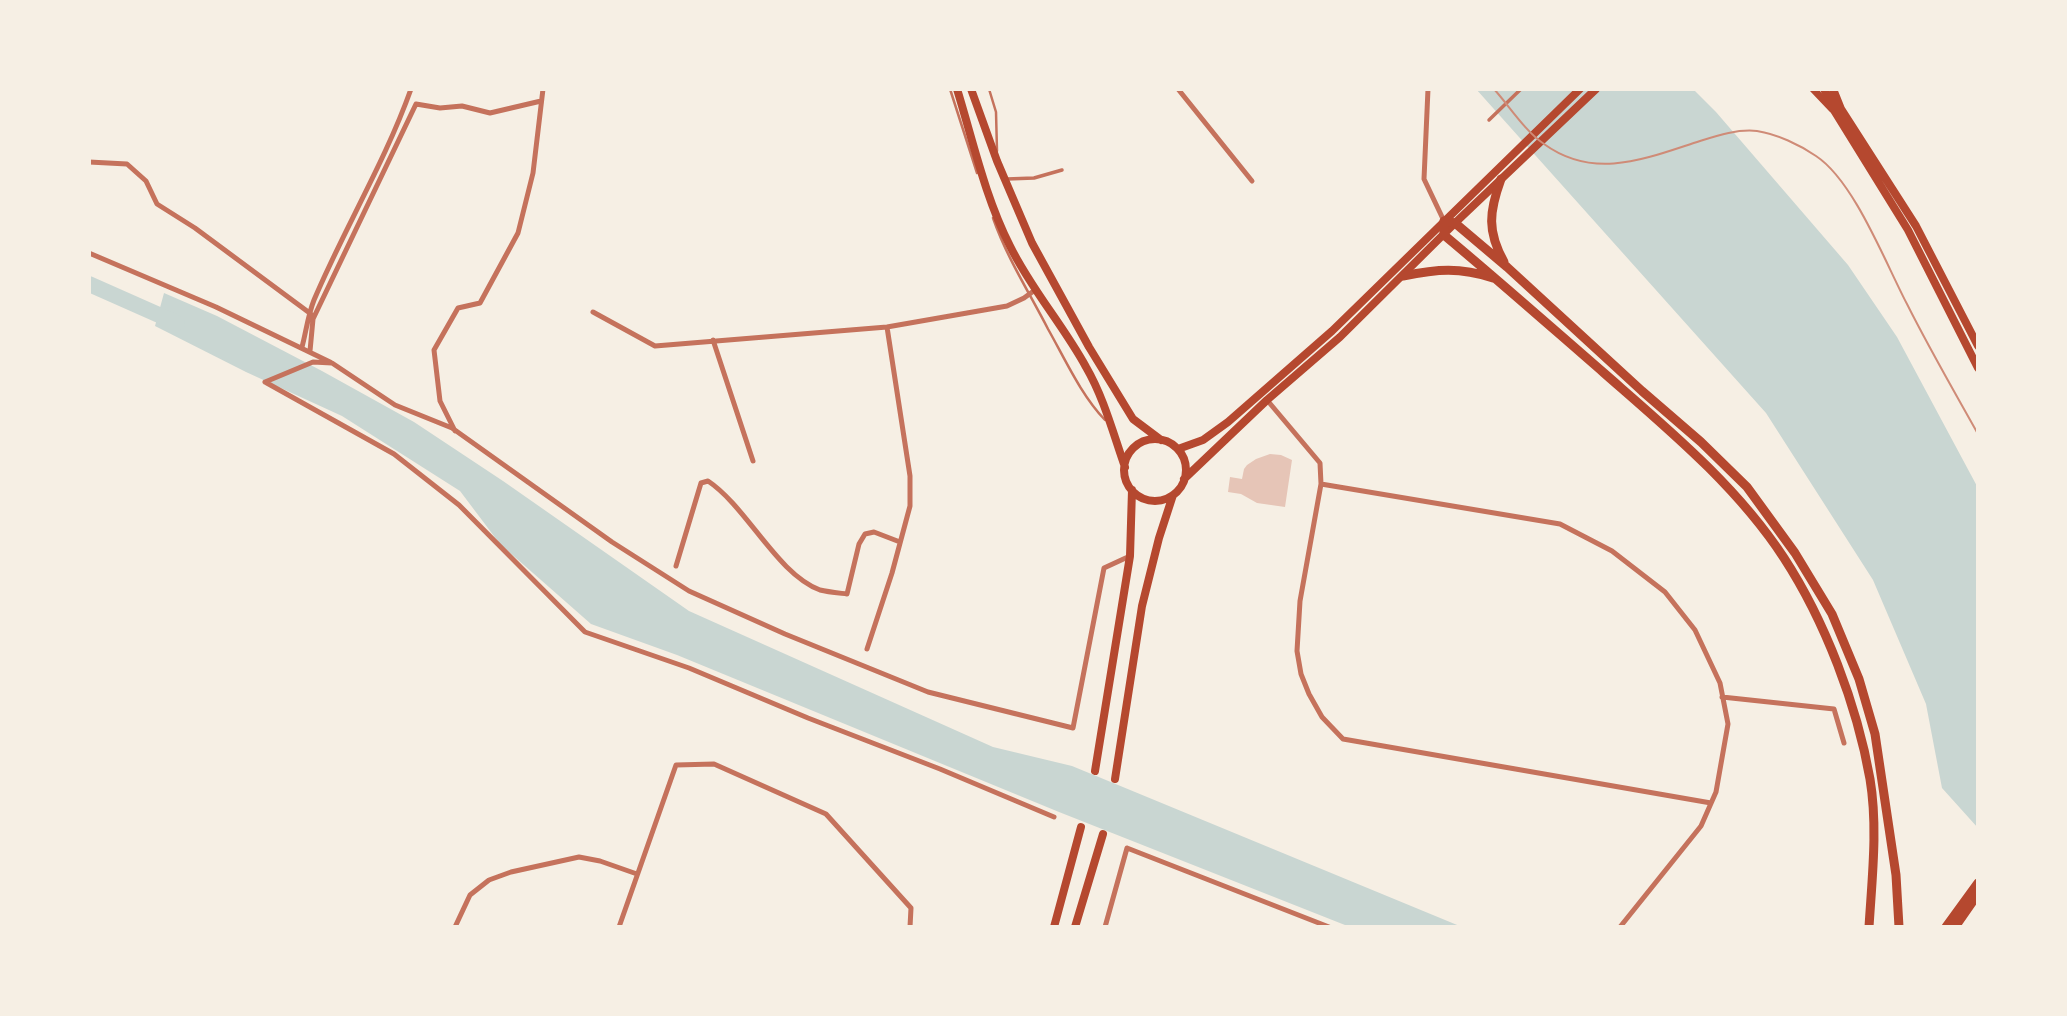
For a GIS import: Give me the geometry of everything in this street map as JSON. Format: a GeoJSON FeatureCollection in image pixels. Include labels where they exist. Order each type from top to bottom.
{"type":"FeatureCollection","features":[{"type":"Feature","properties":{"kind":"highway"},"geometry":{"type":"LineString","coordinates":[[1501,179],[1493,201],[1491,224],[1494,244],[1507,267]]}},
{"type":"Feature","properties":{"kind":"highway"},"geometry":{"type":"LineString","coordinates":[[1869,927],[1874,847],[1870,780],[1846,687],[1819,620],[1784,558],[1737,496],[1633,398],[1444,235],[1444,221],[1455,223],[1507,267],[1701,442],[1747,487],[1796,553],[1832,614],[1859,680],[1875,734],[1896,875],[1899,927]]}},
{"type":"Feature","properties":{"kind":"highway"},"geometry":{"type":"LineString","coordinates":[[1402,276],[1437,269],[1475,272],[1497,280]]}},
{"type":"Feature","properties":{"kind":"highway"},"geometry":{"type":"LineString","coordinates":[[1946,927],[1978,883]]}},
{"type":"Feature","properties":{"kind":"highway"},"geometry":{"type":"LineString","coordinates":[[1955,927],[1978,894]]}},
{"type":"Feature","properties":{"kind":"main road"},"geometry":{"type":"LineString","coordinates":[[957,89],[990,197],[1009,245],[1032,292],[1085,365],[1100,394],[1125,467],[1126,479],[1132,490],[1130,556],[1125,597],[1095,771]]}},
{"type":"Feature","properties":{"kind":"main road"},"geometry":{"type":"LineString","coordinates":[[971,89],[997,161],[1032,243],[1114,392],[1133,419],[1178,449],[1184,460],[1184,480]]}},
{"type":"Feature","properties":{"kind":"main road"},"geometry":{"type":"LineString","coordinates":[[1178,449],[1203,440],[1228,422],[1332,331],[1580,89]]}},
{"type":"Feature","properties":{"kind":"main road"},"geometry":{"type":"LineString","coordinates":[[1115,779],[1142,606],[1173,495],[1184,480],[1267,400],[1340,337],[1596,89]]}},
{"type":"Feature","properties":{"kind":"main road"},"geometry":{"type":"LineString","coordinates":[[1813,89],[1835,112]]}},
{"type":"Feature","properties":{"kind":"main road"},"geometry":{"type":"LineString","coordinates":[[1825,89],[1835,112],[1908,230],[1978,368]]}},
{"type":"Feature","properties":{"kind":"main road"},"geometry":{"type":"LineString","coordinates":[[1825,89],[1838,102]]}},
{"type":"Feature","properties":{"kind":"main road"},"geometry":{"type":"LineString","coordinates":[[1833,89],[1838,102],[1916,226],[1978,346]]}},
{"type":"Feature","properties":{"kind":"main road"},"geometry":{"type":"LineString","coordinates":[[1125,467],[1129,454],[1137,445],[1149,440],[1161,440]]}},
{"type":"Feature","properties":{"kind":"main road"},"geometry":{"type":"LineString","coordinates":[[1132,490],[1149,500],[1161,500],[1173,495]]}},
{"type":"Feature","properties":{"kind":"main road"},"geometry":{"type":"LineString","coordinates":[[1054,927],[1081,827]]}},
{"type":"Feature","properties":{"kind":"main road"},"geometry":{"type":"LineString","coordinates":[[1075,927],[1102,834]]}},
{"type":"Feature","properties":{"kind":"street"},"geometry":{"type":"LineString","coordinates":[[302,347],[314,302],[398,124],[411,89]]}},
{"type":"Feature","properties":{"kind":"street"},"geometry":{"type":"LineString","coordinates":[[456,431],[440,401],[434,350],[458,308],[480,303],[518,233],[533,173],[543,89]]}},
{"type":"Feature","properties":{"kind":"street"},"geometry":{"type":"LineString","coordinates":[[1178,89],[1252,181]]}},
{"type":"Feature","properties":{"kind":"street"},"geometry":{"type":"LineString","coordinates":[[1428,89],[1424,178],[1444,221]]}},
{"type":"Feature","properties":{"kind":"street"},"geometry":{"type":"LineString","coordinates":[[1489,120],[1521,89]]}},
{"type":"Feature","properties":{"kind":"street"},"geometry":{"type":"LineString","coordinates":[[310,351],[313,319],[416,104],[440,108],[462,106],[490,113],[541,102]]}},
{"type":"Feature","properties":{"kind":"street"},"geometry":{"type":"LineString","coordinates":[[89,162],[127,164],[146,181],[157,204],[195,228],[311,313]]}},
{"type":"Feature","properties":{"kind":"street"},"geometry":{"type":"LineString","coordinates":[[1005,179],[1034,178],[1062,170]]}},
{"type":"Feature","properties":{"kind":"street"},"geometry":{"type":"LineString","coordinates":[[89,253],[302,347],[332,363],[395,405],[456,431],[612,542],[689,591],[785,634],[928,692],[1073,728],[1104,568],[1130,556]]}},
{"type":"Feature","properties":{"kind":"street"},"geometry":{"type":"LineString","coordinates":[[593,312],[655,346],[887,327],[1007,306],[1032,292]]}},
{"type":"Feature","properties":{"kind":"street"},"geometry":{"type":"LineString","coordinates":[[867,649],[910,506],[910,476],[887,327]]}},
{"type":"Feature","properties":{"kind":"street"},"geometry":{"type":"LineString","coordinates":[[713,340],[753,461]]}},
{"type":"Feature","properties":{"kind":"street"},"geometry":{"type":"LineString","coordinates":[[332,363],[313,362],[265,382],[394,454],[459,505],[584,632],[689,668],[1054,817]]}},
{"type":"Feature","properties":{"kind":"street"},"geometry":{"type":"LineString","coordinates":[[1267,400],[1320,463],[1321,484],[1300,601],[1297,651],[1301,674],[1309,694],[1322,717],[1343,739],[1711,803]]}},
{"type":"Feature","properties":{"kind":"street"},"geometry":{"type":"LineString","coordinates":[[676,566],[701,483],[708,481],[723,493],[794,574],[820,590],[847,594],[859,544],[865,534],[874,531],[900,542]]}},
{"type":"Feature","properties":{"kind":"street"},"geometry":{"type":"LineString","coordinates":[[1321,484],[1560,524],[1612,551],[1665,592],[1695,629],[1720,683],[1728,724],[1716,792],[1701,827],[1620,927]]}},
{"type":"Feature","properties":{"kind":"street"},"geometry":{"type":"LineString","coordinates":[[1722,697],[1834,709],[1844,743]]}},
{"type":"Feature","properties":{"kind":"street"},"geometry":{"type":"LineString","coordinates":[[619,927],[676,765],[714,764],[826,814],[911,908],[910,927]]}},
{"type":"Feature","properties":{"kind":"street"},"geometry":{"type":"LineString","coordinates":[[1105,927],[1127,848],[1329,927]]}},
{"type":"Feature","properties":{"kind":"street"},"geometry":{"type":"LineString","coordinates":[[455,927],[470,895],[489,880],[511,872],[579,857],[637,874]]}},
{"type":"Feature","properties":{"kind":"lane"},"geometry":{"type":"LineString","coordinates":[[950,89],[1005,252],[1032,292],[1096,411],[1111,426]]}},
{"type":"Feature","properties":{"kind":"lane"},"geometry":{"type":"LineString","coordinates":[[989,89],[996,112],[997,161]]}},
{"type":"Feature","properties":{"kind":"shaded area"},"geometry":{"type":"Polygon","coordinates":[[[1476,89],[1693,89],[1848,265],[1897,337],[1978,488],[1978,828],[1942,788],[1926,704],[1873,580],[1766,413],[1476,89]]]}},
{"type":"Feature","properties":{"kind":"shaded area"},"geometry":{"type":"Polygon","coordinates":[[[164,293],[217,316],[414,422],[689,611],[993,747],[1072,766],[1462,927],[1350,927],[1059,812],[677,655],[591,624],[500,544],[460,491],[342,416],[155,326],[164,293]]]}},
{"type":"Feature","properties":{"kind":"building"},"geometry":{"type":"Polygon","coordinates":[[[1270,454],[1292,460],[1285,507],[1257,503],[1241,494],[1228,492],[1230,477],[1242,479],[1247,465],[1270,454]]]}},
{"type":"Feature","properties":{"kind":"waterway"},"geometry":{"type":"LineString","coordinates":[[89,284],[177,323]]}},
{"type":"Feature","properties":{"kind":"tram line"},"geometry":{"type":"LineString","coordinates":[[1494,89],[1537,139],[1563,155],[1582,162],[1621,163],[1721,135],[1750,131],[1780,137],[1816,156],[1830,168],[1856,203],[1924,337],[1978,434]]}}]}
